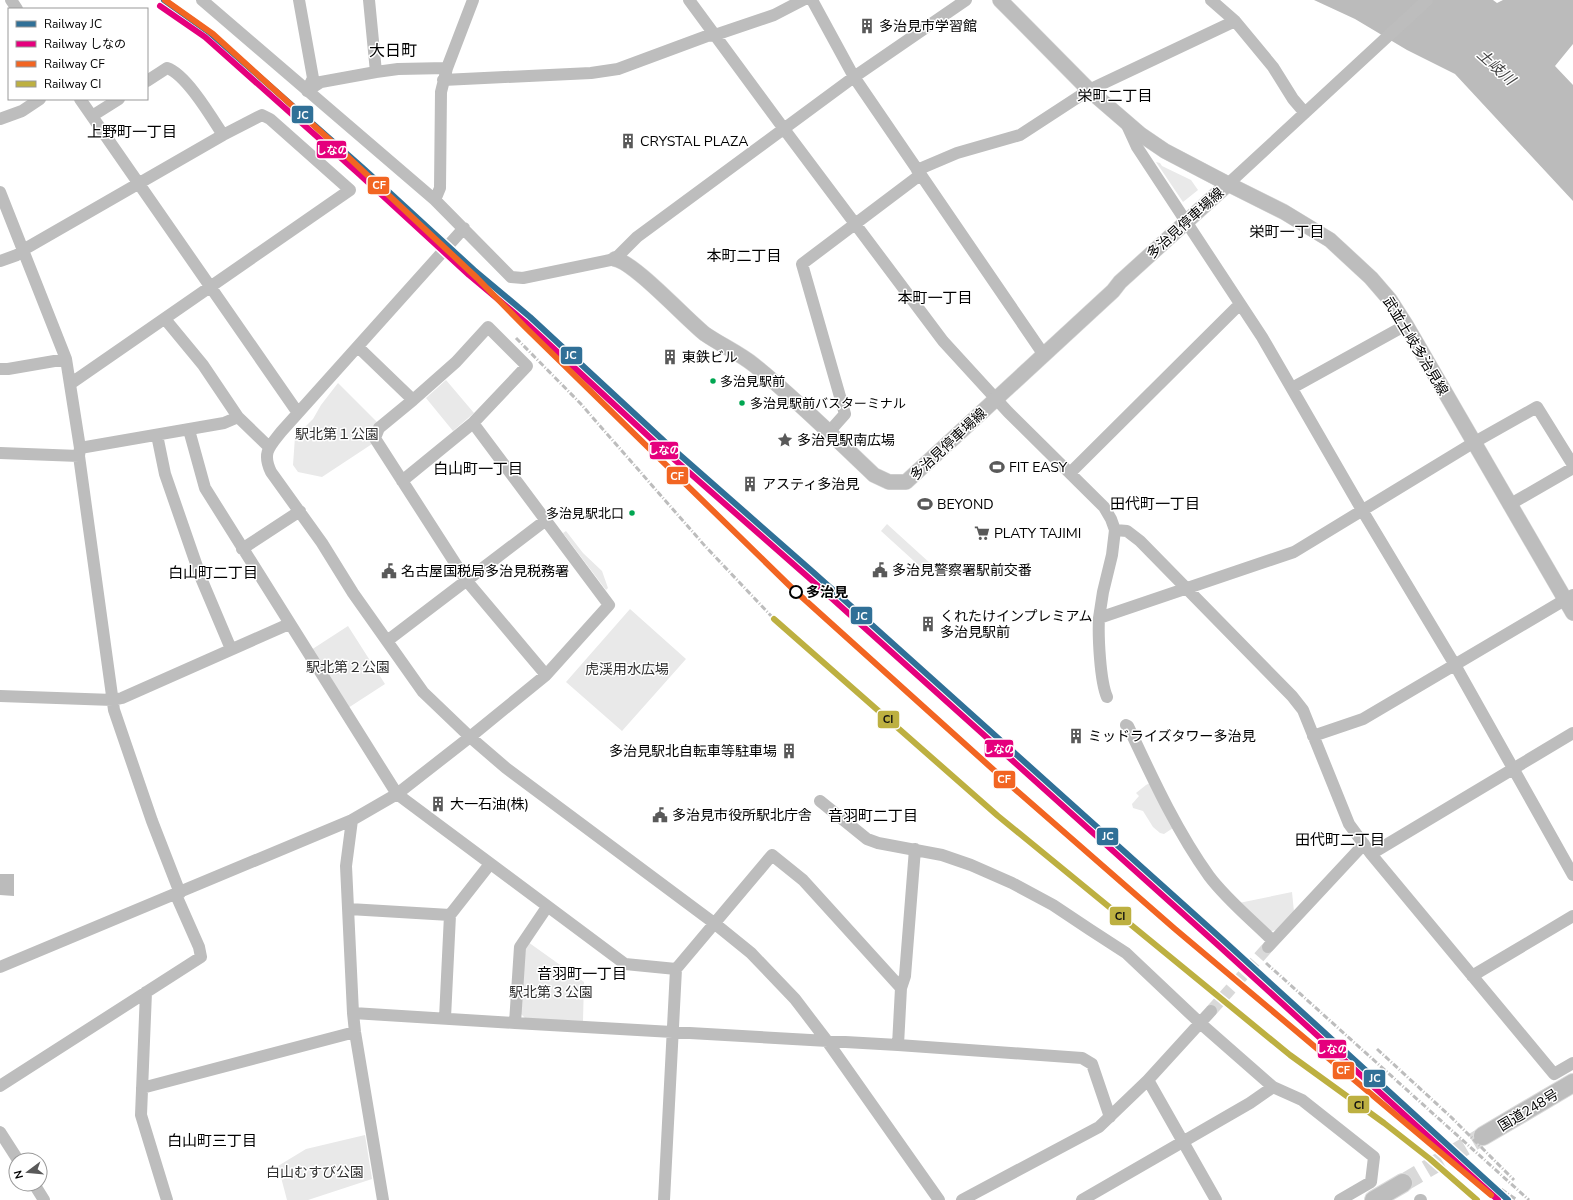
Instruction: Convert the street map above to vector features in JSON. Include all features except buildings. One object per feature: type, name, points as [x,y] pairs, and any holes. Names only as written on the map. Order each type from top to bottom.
[{"type":"highway","name":"国道248号","points":[[1483,1136],[1573,1083]]},
{"type":"highway","points":[[1374,1200],[1403,1183]]},
{"type":"main road","name":"武並土岐多治見線","points":[[1000,0],[1089,90],[1140,134],[1165,150],[1284,212],[1330,240],[1380,289],[1390,300],[1406,325],[1509,505],[1569,597],[1573,613]]},
{"type":"main road","name":"多治見停車場線","points":[[615,259],[634,270],[705,334],[753,364],[829,432],[874,476],[888,482],[906,482],[1228,184]]},
{"type":"street","points":[[202,0],[435,200],[511,277],[523,278],[615,259],[637,237],[854,77],[966,0]]},
{"type":"street","points":[[299,0],[313,78],[307,91]]},
{"type":"street","points":[[369,0],[376,72]]},
{"type":"street","points":[[435,200],[440,188],[441,92],[443,80],[473,0]]},
{"type":"street","points":[[689,0],[943,341],[997,399],[1104,507],[1115,530],[1112,555],[1103,592],[1099,618],[1102,672],[1107,697]]},
{"type":"street","points":[[443,80],[591,73],[618,69],[708,36],[774,15],[803,0]]},
{"type":"street","points":[[812,0],[854,77],[1044,355]]},
{"type":"street","points":[[1211,0],[1235,21],[1273,67],[1293,99],[1305,113]]},
{"type":"street","points":[[1228,184],[1428,0]]},
{"type":"street","points":[[829,432],[845,414],[802,264],[856,224],[918,172],[957,152],[1020,135],[1089,90],[1235,21]]},
{"type":"street","points":[[148,80],[167,68],[175,71],[204,105],[223,135]]},
{"type":"street","points":[[307,91],[321,82],[376,72],[398,69],[447,68]]},
{"type":"street","points":[[0,119],[22,111],[38,100]]},
{"type":"street","points":[[81,100],[140,183],[298,413]]},
{"type":"street","points":[[92,116],[117,100]]},
{"type":"street","points":[[0,261],[17,254],[223,135],[262,115],[270,119],[350,190],[70,384]]},
{"type":"street","points":[[1126,123],[1137,147],[1262,337],[1362,510],[1455,665],[1573,875]]},
{"type":"street","points":[[0,192],[66,359],[80,452],[114,710],[178,894],[199,947],[201,957],[0,1086]]},
{"type":"street","points":[[464,228],[269,447],[266,462],[271,472],[300,511],[387,642],[423,692],[470,737],[506,768],[714,923],[756,958],[795,999],[827,1041],[939,1200]]},
{"type":"street","points":[[1070,473],[1240,304]]},
{"type":"street","points":[[165,319],[203,365],[238,417],[269,447]]},
{"type":"street","points":[[1292,388],[1406,325]]},
{"type":"street","points":[[402,480],[473,423],[527,366],[488,326],[456,362],[379,428],[375,438],[466,580],[546,675]]},
{"type":"street","points":[[358,347],[413,400]]},
{"type":"street","points":[[0,369],[66,359]]},
{"type":"street","points":[[1099,618],[1294,552],[1474,443],[1537,407],[1573,464]]},
{"type":"street","points":[[0,453],[80,452],[157,435],[224,424],[238,417]]},
{"type":"street","points":[[0,967],[65,939],[178,894],[228,871],[352,820],[397,794],[546,675],[609,604],[473,423]]},
{"type":"street","points":[[189,430],[205,488],[397,794],[625,964],[676,968]]},
{"type":"street","points":[[157,435],[165,474],[201,578],[232,649]]},
{"type":"street","points":[[1509,505],[1573,468]]},
{"type":"street","points":[[242,548],[300,511]]},
{"type":"street","points":[[387,642],[546,520]]},
{"type":"street","points":[[1115,530],[1127,531],[1140,541],[1292,696],[1303,710],[1349,824],[1367,849],[1554,1074],[1573,1063]]},
{"type":"street","points":[[1313,736],[1363,719],[1569,597]]},
{"type":"street","points":[[0,696],[113,700],[122,698],[289,624]]},
{"type":"street","points":[[1126,725],[1128,726],[1149,770],[1179,826],[1210,876],[1271,944],[1367,849],[1513,769],[1573,733]]},
{"type":"street","points":[[820,801],[867,839],[878,843],[942,855],[972,865],[1012,883],[1052,905],[1126,953],[1200,1023],[1273,1086],[1302,1100],[1374,1157],[1371,1182],[1340,1200]]},
{"type":"street","points":[[352,820],[346,866],[353,1013],[383,1200]]},
{"type":"street","points":[[898,1045],[901,988],[905,976],[915,849]]},
{"type":"street","points":[[664,1200],[676,968],[772,855],[803,880],[901,988]]},
{"type":"street","points":[[444,1018],[450,915],[490,864]]},
{"type":"street","points":[[515,1023],[520,946],[547,907]]},
{"type":"street","points":[[349,909],[450,915]]},
{"type":"street","points":[[1472,976],[1573,916]]},
{"type":"street","points":[[146,992],[141,1115],[167,1200]]},
{"type":"street","points":[[962,1200],[1099,1127],[1148,1080],[1211,1011]]},
{"type":"street","points":[[353,1013],[673,1033],[898,1045],[1082,1058],[1092,1064],[1110,1117]]},
{"type":"street","points":[[142,1088],[355,1032]]},
{"type":"street","points":[[1148,1080],[1216,1200]]},
{"type":"street","points":[[1082,1200],[1250,1102],[1273,1086]]},
{"type":"street","points":[[0,1132],[13,1152]]},
{"type":"green space","points":[[1156,162],[1191,180],[1198,190],[1183,202]]},
{"type":"green space","points":[[446,380],[474,413],[453,431],[426,398]]},
{"type":"green space","name":"駅北第１公園","points":[[338,383],[378,423],[365,433],[372,444],[322,477],[298,472],[293,465],[295,437],[313,419],[321,405]]},
{"type":"green space","points":[[887,524],[931,564],[931,570],[925,571],[881,531]]},
{"type":"green space","points":[[566,531],[583,553],[602,571],[608,588],[606,590],[563,533]]},
{"type":"green space","name":"虎渓用水広場","points":[[630,609],[686,659],[622,731],[566,682]]},
{"type":"green space","name":"駅北第２公園","points":[[348,626],[385,684],[348,708],[311,650]]},
{"type":"green space","points":[[1150,783],[1173,828],[1164,834],[1160,833],[1153,827],[1143,811],[1133,808],[1132,804],[1139,796],[1136,793]]},
{"type":"green space","points":[[1292,892],[1294,912],[1276,930],[1268,932],[1239,903]]},
{"type":"green space","name":"駅北第３公園","points":[[528,942],[584,982],[583,1021],[526,1019],[521,1014],[524,948]]},
{"type":"green space","name":"白山むすび公園","points":[[365,1135],[372,1179],[308,1200],[287,1200],[278,1166],[306,1149]]},
{"type":"water","name":"土岐川","points":[[1314,0],[1493,0],[1497,3],[1503,0],[1573,0],[1573,44],[1555,66],[1573,85],[1573,201],[1455,74],[1407,50],[1355,19]]},
{"type":"water","points":[[0,874],[14,874],[14,896],[0,895]]},
{"type":"tunnel","points":[[1211,1011],[1268,947]]},
{"type":"tunnel","points":[[1403,1183],[1483,1136]]},
{"type":"railway","points":[[516,338],[580,403],[705,546],[774,619]]},
{"type":"railway","points":[[1266,963],[1529,1200]]},
{"type":"railway","points":[[1377,1049],[1451,1117],[1514,1180]]},
{"type":"railway","points":[[1483,1177],[1517,1200]]},
{"type":"rail line","name":"JC","points":[[164,0],[209,32],[364,169],[474,270],[530,317],[664,441],[813,572],[1224,941],[1508,1200]]},
{"type":"rail line","name":"CF","points":[[165,0],[213,34],[331,141],[477,278],[525,327],[794,590],[1017,791],[1175,929],[1491,1195]]},
{"type":"rail line","name":"しなの","points":[[160,6],[205,37],[359,174],[469,275],[525,322],[659,446],[808,577],[1219,946],[1498,1200]]},
{"type":"rail line","name":"CI","points":[[774,619],[998,816],[1290,1055],[1384,1123],[1430,1159],[1477,1200]]},
{"type":"place","name":"多治見市学習館","points":[[867,26]]},
{"type":"place","name":"CRYSTAL PLAZA","points":[[628,141]]},
{"type":"place","name":"東鉄ビル","points":[[670,357]]},
{"type":"place","name":"多治見駅前","points":[[713,381]]},
{"type":"place","name":"多治見駅前バスターミナル","points":[[742,403]]},
{"type":"place","name":"多治見駅南広場","points":[[785,440]]},
{"type":"place","name":"FIT EASY","points":[[997,467]]},
{"type":"place","name":"アスティ多治見","points":[[750,484]]},
{"type":"place","name":"BEYOND","points":[[925,504]]},
{"type":"place","name":"多治見駅北口","points":[[632,513]]},
{"type":"place","name":"PLATY TAJIMI","points":[[982,533]]},
{"type":"place","name":"多治見警察署駅前交番","points":[[880,570]]},
{"type":"place","name":"名古屋国税局多治見税務署","points":[[389,571]]},
{"type":"place","name":"多治見","points":[[796,592]]},
{"type":"place","name":"くれたけインプレミアム 多治見駅前","points":[[928,624]]},
{"type":"place","name":"ミッドライズタワー多治見","points":[[1076,736]]},
{"type":"place","name":"多治見駅北自転車等駐車場","points":[[789,751]]},
{"type":"place","name":"大一石油(株)","points":[[438,804]]},
{"type":"place","name":"多治見市役所駅北庁舎","points":[[660,815]]},
{"type":"district","name":"大日町","points":[[393,50]]},
{"type":"district","name":"栄町二丁目","points":[[1115,96]]},
{"type":"district","name":"上野町一丁目","points":[[132,132]]},
{"type":"district","name":"栄町一丁目","points":[[1287,232]]},
{"type":"district","name":"本町二丁目","points":[[744,256]]},
{"type":"district","name":"本町一丁目","points":[[935,298]]},
{"type":"district","name":"白山町一丁目","points":[[478,469]]},
{"type":"district","name":"田代町一丁目","points":[[1155,504]]},
{"type":"district","name":"白山町二丁目","points":[[213,573]]},
{"type":"district","name":"音羽町二丁目","points":[[873,816]]},
{"type":"district","name":"田代町二丁目","points":[[1340,840]]},
{"type":"district","name":"音羽町一丁目","points":[[582,974]]},
{"type":"district","name":"白山町三丁目","points":[[212,1141]]}]
